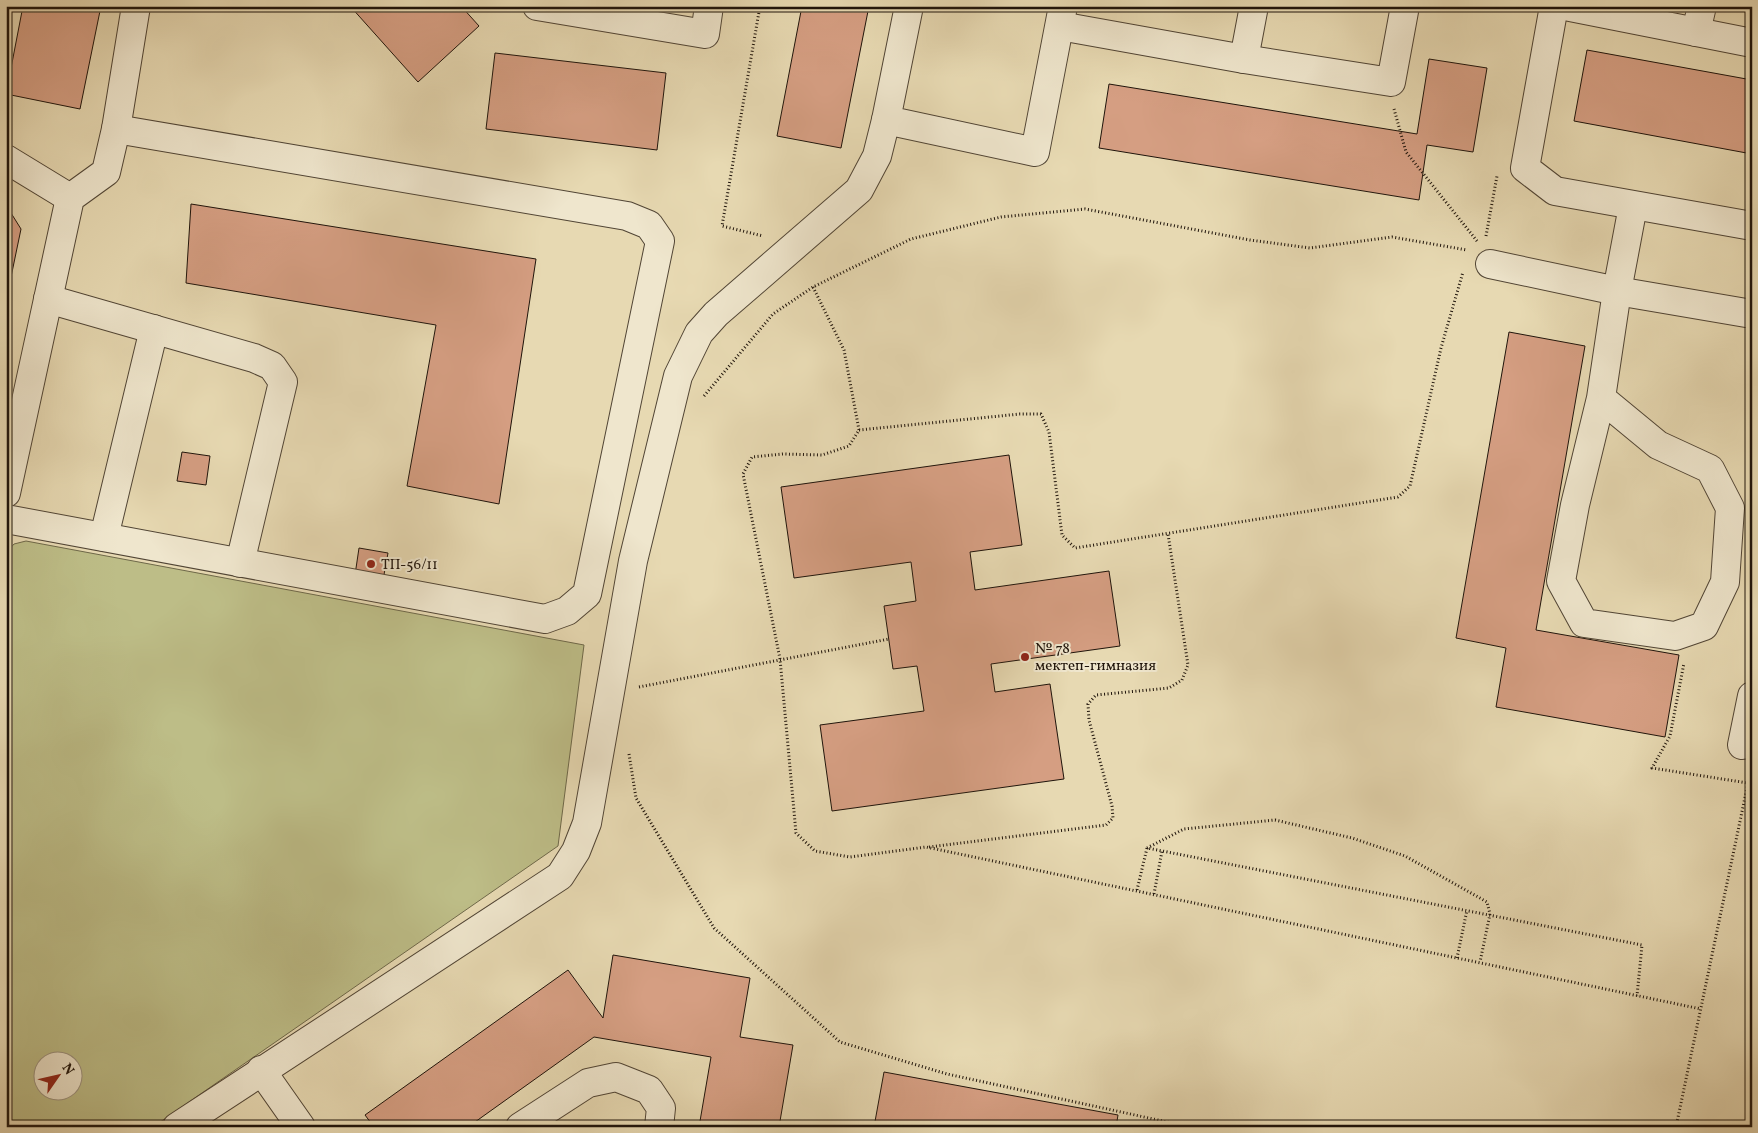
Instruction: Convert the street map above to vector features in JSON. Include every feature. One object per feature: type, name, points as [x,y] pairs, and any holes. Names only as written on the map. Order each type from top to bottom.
[{"type":"lane","points":[[6,493],[70,198],[106,172],[116,129],[136,6]]},
{"type":"lane","points":[[544,7],[706,34],[709,6]]},
{"type":"lane","points":[[177,1127],[261,1070],[560,876],[576,851],[587,823],[633,560],[678,376],[699,333],[716,314],[859,190],[877,156],[909,6]]},
{"type":"lane","points":[[1244,59],[1254,6]]},
{"type":"lane","points":[[886,120],[1035,152],[1061,16],[1244,59],[1391,82],[1405,6]]},
{"type":"lane","points":[[1554,6],[1525,168],[1555,191],[1752,226]]},
{"type":"lane","points":[[1565,6],[1752,43]]},
{"type":"lane","points":[[1696,32],[1702,6]]},
{"type":"lane","points":[[6,519],[545,619],[567,611],[587,594],[660,241],[649,226],[627,216],[116,129]]},
{"type":"lane","points":[[6,159],[70,198]]},
{"type":"lane","points":[[1601,398],[1658,445],[1710,469],[1730,508],[1725,582],[1704,626],[1675,636],[1584,623],[1561,581],[1575,505],[1601,398],[1617,291],[1633,206]]},
{"type":"lane","points":[[1475,263],[1617,291],[1752,314]]},
{"type":"lane","points":[[48,300],[254,358],[272,366],[283,382],[240,562]]},
{"type":"lane","points":[[104,537],[154,329]]},
{"type":"lane","points":[[1742,745],[1752,696]]},
{"type":"lane","points":[[261,1070],[301,1127]]},
{"type":"lane","points":[[520,1127],[588,1083],[616,1077],[649,1090],[661,1108],[659,1127]]},
{"type":"path","points":[[760,6],[722,226],[774,239],[794,247]]},
{"type":"path","points":[[859,430],[1020,414],[1041,414],[1049,432],[1062,535],[1075,548],[1398,497],[1410,486],[1441,348],[1475,263],[1484,249],[1406,152],[1394,108],[1395,99]]},
{"type":"path","points":[[703,400],[707,391],[772,314],[814,287],[911,239],[1001,217],[1085,209],[1250,240],[1310,248],[1392,237],[1471,250],[1475,263]]},
{"type":"path","points":[[814,287],[844,350],[859,430],[850,446],[822,455],[783,454],[752,457],[743,474],[780,660],[796,833],[815,852],[850,857],[1106,825],[1112,818],[1112,806],[1089,720],[1088,704],[1096,696],[1169,688],[1182,680],[1188,665],[1168,534]]},
{"type":"path","points":[[633,688],[888,639]]},
{"type":"path","points":[[1676,1127],[1748,783],[1652,768],[1670,736],[1686,654]]},
{"type":"path","points":[[628,749],[636,798],[714,928],[840,1042],[947,1074],[1190,1127]]},
{"type":"path","points":[[1137,890],[1147,848],[1184,829],[1275,820],[1352,838],[1405,856],[1487,902],[1490,914],[1480,963]]},
{"type":"path","points":[[926,847],[1701,1009]]},
{"type":"path","points":[[1147,848],[1642,945],[1637,996]]},
{"type":"path","points":[[1154,894],[1162,851]]},
{"type":"path","points":[[1457,958],[1467,910]]},
{"type":"green space","points":[[26,541],[584,645],[558,846],[153,1127],[6,1127],[6,553],[14,544]]},
{"type":"building","points":[[23,6],[101,6],[80,109],[6,94]]},
{"type":"building","points":[[350,6],[461,6],[479,26],[418,82]]},
{"type":"building","points":[[802,6],[869,6],[841,148],[777,136]]},
{"type":"building","points":[[1479,6],[1502,6],[1501,11]]},
{"type":"building","points":[[1587,50],[1752,80],[1752,154],[1574,121]]},
{"type":"building","points":[[495,53],[666,73],[657,150],[486,129]]},
{"type":"building","points":[[1429,59],[1487,68],[1473,152],[1427,145],[1419,200],[1099,148],[1109,84],[1417,134]]},
{"type":"building","points":[[191,204],[536,259],[499,504],[407,486],[436,325],[186,283]]},
{"type":"building","points":[[6,205],[21,229],[6,301]]},
{"type":"building","points":[[1509,332],[1585,346],[1536,630],[1679,655],[1665,737],[1496,707],[1506,648],[1456,638]]},
{"type":"building","points":[[182,452],[210,456],[206,485],[177,481]]},
{"type":"building","points":[[1009,455],[1022,545],[970,552],[975,590],[1109,571],[1120,646],[991,664],[995,692],[1050,684],[1064,779],[832,811],[820,725],[924,711],[917,666],[893,669],[884,606],[916,601],[911,562],[794,578],[781,487]]},
{"type":"building","name":"ТП-56/11","points":[[359,548],[388,553],[383,580],[355,575]]},
{"type":"building","points":[[613,955],[750,978],[740,1037],[793,1045],[779,1127],[699,1127],[711,1057],[594,1037],[468,1127],[374,1127],[365,1115],[568,970],[603,1018]]},
{"type":"building","points":[[884,1072],[1118,1115],[1116,1127],[874,1127]]},
{"type":"place","name":"ТП-56/11","points":[[371,564]]},
{"type":"place","name":"№ 78 мектеп-гимназия","points":[[1025,657]]}]
